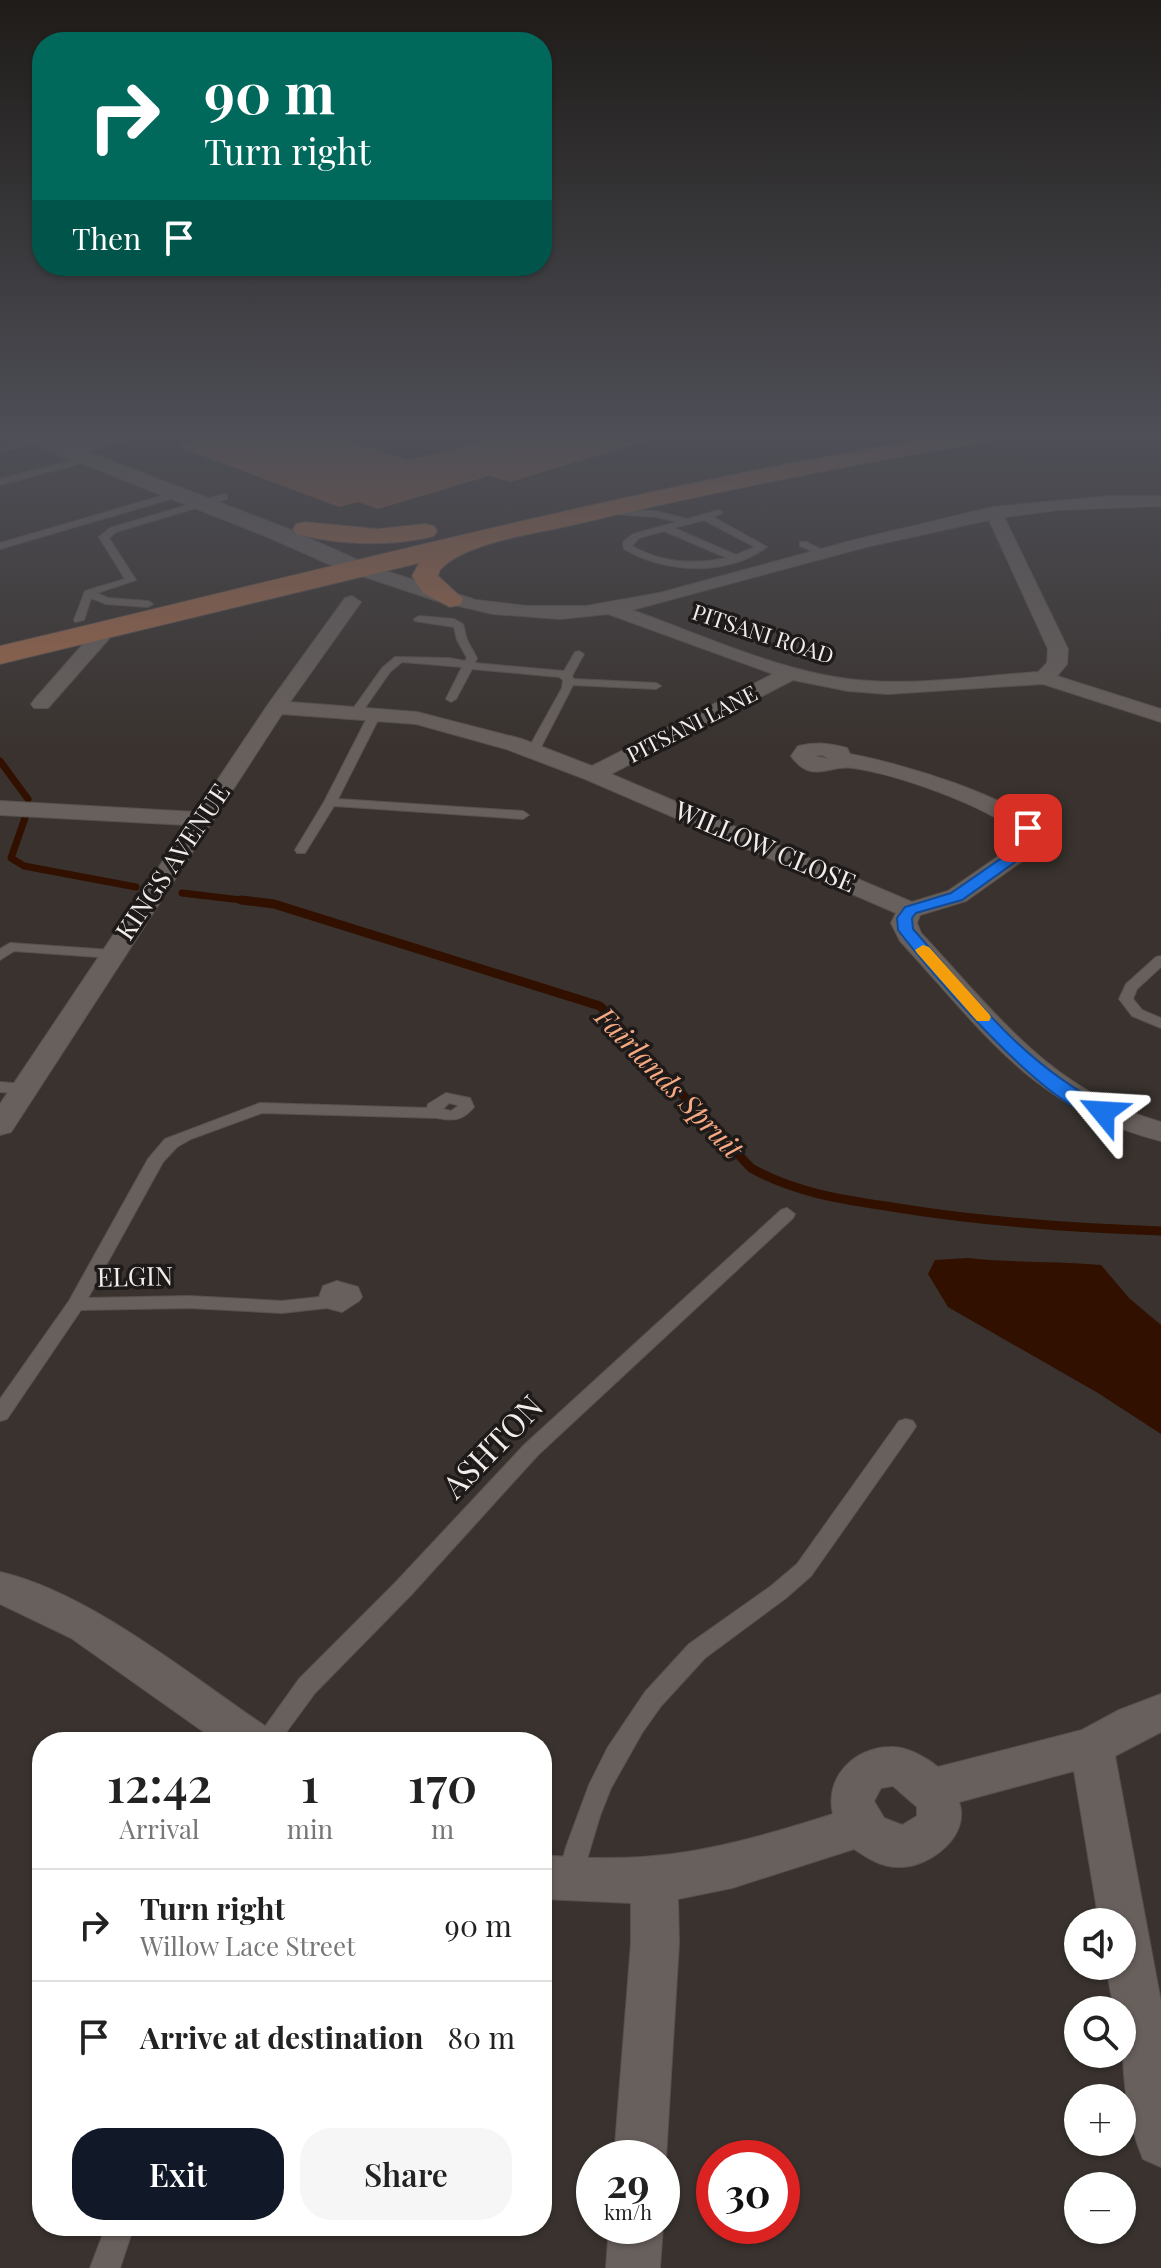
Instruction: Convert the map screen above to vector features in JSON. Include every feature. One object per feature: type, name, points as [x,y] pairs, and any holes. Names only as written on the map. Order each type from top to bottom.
[{"type":"main road","points":[[0,639],[331,557],[374,565],[446,539]]},
{"type":"main road","points":[[0,655],[484,539]]},
{"type":"main road","points":[[450,599],[432,587],[425,576],[426,570],[443,555],[475,541]]},
{"type":"street","points":[[288,539],[331,557]]},
{"type":"street","points":[[324,539],[450,599],[518,611],[614,610],[876,539]]},
{"type":"street","points":[[1006,539],[1058,649],[1057,664],[1044,678],[1161,716]]},
{"type":"street","name":"KINGS AVENUE","points":[[0,1126],[12,1088],[112,954],[276,707],[352,602]]},
{"type":"street","name":"PITSANI ROAD","points":[[614,610],[790,673],[848,685],[888,688],[1044,678]]},
{"type":"street","points":[[41,704],[106,630]]},
{"type":"street","name":"PITSANI LANE","points":[[593,774],[790,673]]},
{"type":"street","name":"WILLOW CLOSE","points":[[276,707],[366,713],[436,722],[533,751],[910,910]]},
{"type":"street","points":[[842,759],[886,767],[998,811],[1019,821],[1032,833],[1032,841],[1027,847],[957,896],[910,910],[904,923],[909,936],[1013,1051],[1047,1080],[1083,1103],[1123,1121],[1161,1132]]},
{"type":"street","points":[[0,808],[202,819]]},
{"type":"street","points":[[0,1588],[17,1592],[85,1626],[239,1732]]},
{"type":"street","points":[[556,1879],[654,1880],[747,1861],[861,1826],[855,1816],[852,1795],[861,1776],[870,1771],[892,1766],[904,1768],[925,1780],[932,1789],[1092,1747],[1134,1723],[1161,1713]]},
{"type":"street","points":[[1092,1747],[1161,2141]]},
{"type":"street","points":[[641,2140],[655,1943],[654,1880]]},
{"type":"street","points":[[633,2268],[635,2244]]},
{"type":"lane","points":[[0,546],[25,539]]},
{"type":"lane","points":[[88,593],[131,580],[105,539]]},
{"type":"lane","points":[[632,539],[627,547],[662,564],[681,566],[757,550],[761,545],[749,539]]},
{"type":"lane","points":[[690,539],[733,557]]},
{"type":"lane","points":[[803,544],[824,553]]},
{"type":"lane","points":[[88,593],[106,601],[148,604]]},
{"type":"lane","points":[[79,620],[88,593]]},
{"type":"lane","points":[[419,619],[457,623],[471,655],[470,666],[451,699]]},
{"type":"lane","points":[[533,751],[579,654]]},
{"type":"lane","points":[[301,850],[330,802],[386,670],[399,659],[449,661],[568,679],[656,686]]},
{"type":"lane","points":[[330,802],[523,815]]},
{"type":"lane","points":[[0,956],[10,947],[112,954]]},
{"type":"lane","points":[[1161,960],[1126,992],[1131,1008],[1161,1024]]},
{"type":"lane","points":[[76,1304],[151,1168],[171,1143],[243,1113],[274,1106],[437,1113]]},
{"type":"lane","name":"ASHTON","points":[[273,1732],[307,1686],[433,1557],[531,1450],[787,1214]]},
{"type":"lane","name":"ELGIN","points":[[0,1414],[76,1304],[162,1302],[282,1307],[327,1302]]},
{"type":"lane","points":[[556,1879],[577,1846],[594,1800],[625,1741],[660,1692],[697,1651],[785,1590],[804,1570],[906,1426]]},
{"type":"lane","points":[[105,2268],[116,2236]]},
{"type":"shaded area","points":[[968,1258],[1101,1265],[1129,1298],[1161,1325],[1161,1434],[1098,1393],[948,1307],[928,1274],[935,1260]]},
{"type":"waterway","name":"Fairlands Spruit","points":[[0,761],[28,799]]},
{"type":"waterway","name":"Fairlands Spruit","points":[[25,818],[11,858],[24,866],[136,887]]},
{"type":"waterway","name":"Fairlands Spruit","points":[[182,893],[258,902]]},
{"type":"waterway","name":"Fairlands Spruit","points":[[241,900],[274,904],[600,1006],[751,1168],[786,1184],[841,1199],[963,1217],[1161,1231]]},
{"type":"slow traffic","points":[[923,950],[983,1017]]},
{"type":"route","points":[[1028,828],[1032,841],[1027,847],[957,896],[910,910],[904,923],[909,936],[1013,1051],[1047,1080],[1103,1112]]}]
